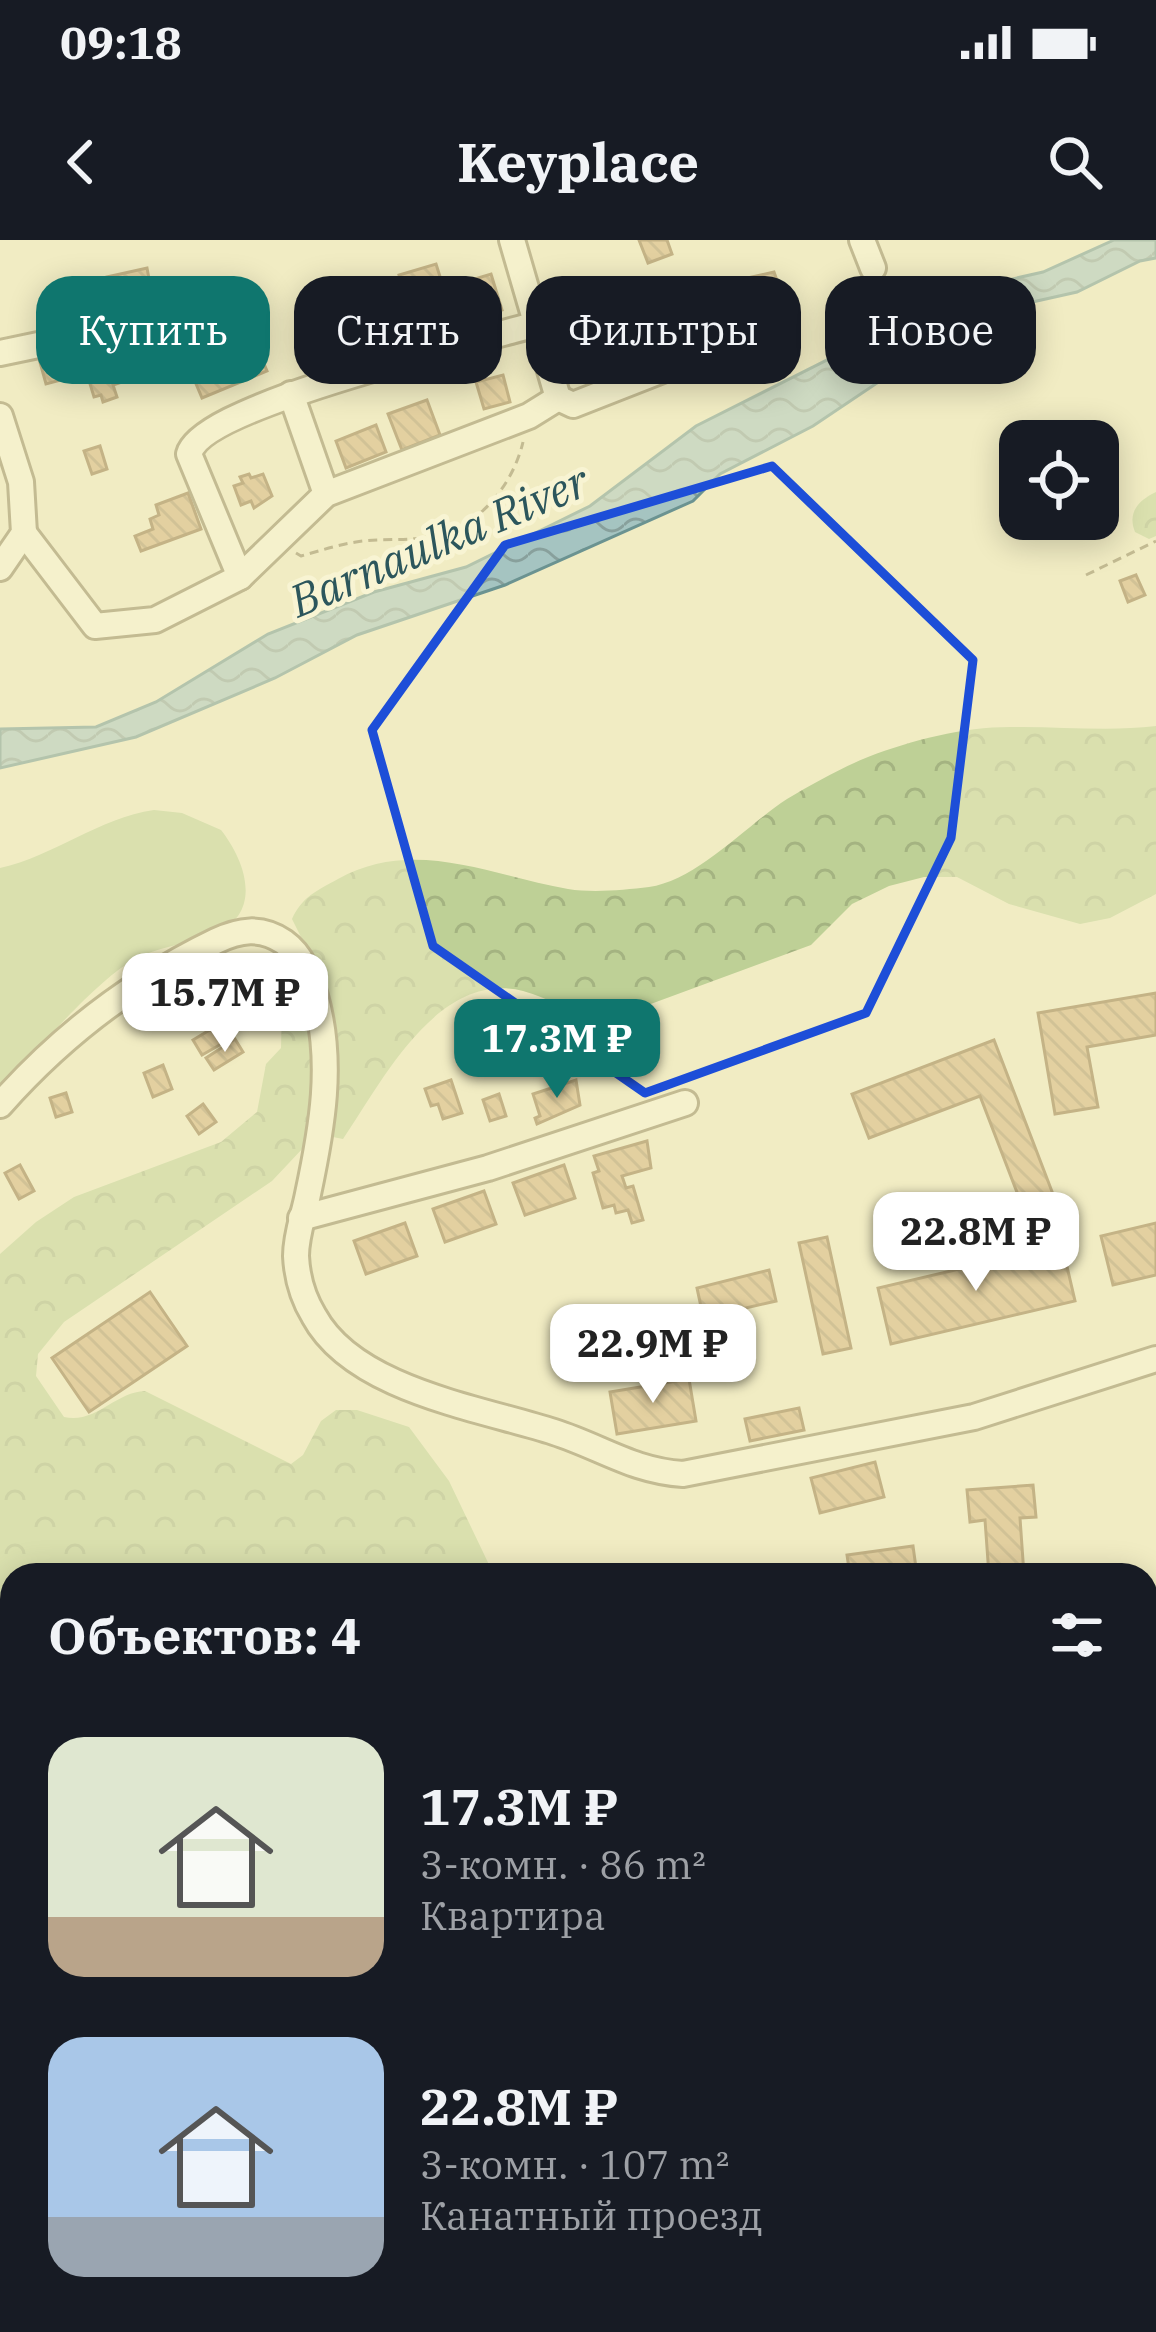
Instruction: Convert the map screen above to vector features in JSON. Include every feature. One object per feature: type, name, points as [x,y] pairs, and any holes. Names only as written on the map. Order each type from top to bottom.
[{"type":"street","points":[[512,240],[526,287]]},
{"type":"street","points":[[862,240],[873,268]]},
{"type":"street","points":[[240,577],[190,448],[208,432],[291,394],[526,327]]},
{"type":"street","points":[[0,353],[36,345]]},
{"type":"street","points":[[554,384],[558,398],[573,405],[627,384]]},
{"type":"street","points":[[291,394],[326,494]]},
{"type":"street","points":[[0,416],[21,482],[24,533],[95,626],[155,620],[240,577],[326,494],[529,416],[558,398]]},
{"type":"street","points":[[0,568],[24,533]]},
{"type":"street","points":[[0,1106],[85,1023],[136,983],[230,934],[249,930],[273,934],[294,950],[308,972],[326,1072],[323,1124],[296,1256],[301,1290],[333,1344],[358,1364],[439,1397],[594,1446],[652,1472],[682,1474],[974,1417],[1156,1359]]},
{"type":"street","points":[[304,1210],[488,1168],[685,1103]]},
{"type":"path","points":[[278,544],[301,556],[358,542],[434,537],[467,524],[491,503],[518,463],[529,416]]},
{"type":"path","points":[[1087,575],[1156,541]]},
{"type":"highlighted area","points":[[772,466],[973,660],[951,838],[866,1013],[645,1093],[433,946],[372,730],[505,545]]},
{"type":"green space","points":[[1156,492],[1156,536],[1149,539],[1135,532],[1133,518],[1140,503]]},
{"type":"green space","points":[[1156,726],[1156,894],[1110,918],[1080,924],[1009,904],[957,877],[924,877],[889,886],[852,904],[811,945],[610,1019],[588,1016],[523,991],[493,989],[465,997],[439,1013],[395,1061],[343,1139],[333,1137],[331,1021],[325,985],[292,919],[305,900],[338,879],[366,867],[423,860],[578,890],[649,887],[667,883],[703,863],[806,788],[902,745],[992,728]]},
{"type":"green space","points":[[154,810],[182,813],[221,830],[243,872],[245,895],[238,916],[219,931],[146,954],[119,969],[0,1089],[0,868],[114,821]]},
{"type":"green space","points":[[293,963],[317,1043],[312,1134],[272,1181],[64,1322],[38,1354],[36,1376],[64,1417],[86,1416],[145,1391],[291,1464],[303,1455],[321,1421],[336,1410],[357,1410],[409,1427],[449,1481],[488,1563],[0,1563],[0,1254],[74,1197],[221,1142],[257,1112],[266,1064],[281,1048],[283,966]]},
{"type":"water","points":[[1114,240],[1156,240],[1156,258],[1077,292],[1036,301],[1036,276],[1025,276]]},
{"type":"water","points":[[825,361],[825,384],[876,384],[813,426],[720,474],[693,501],[505,585],[357,635],[275,678],[136,737],[0,768],[0,729],[96,727],[156,702],[268,634],[374,592],[466,567],[590,506],[696,426],[779,384],[801,384],[801,373]]},
{"type":"building","points":[[639,240],[667,240],[672,254],[648,263]]},
{"type":"building","points":[[436,264],[440,276],[399,276]]},
{"type":"building","points":[[147,268],[148,276],[111,276]]},
{"type":"building","points":[[502,375],[510,402],[484,409],[477,384],[502,384]]},
{"type":"building","points":[[90,384],[116,384],[117,397],[103,402],[101,395],[94,397]]},
{"type":"building","points":[[196,384],[236,384],[202,398]]},
{"type":"building","points":[[427,400],[440,435],[402,450],[388,414]]},
{"type":"building","points":[[376,425],[386,452],[346,468],[336,441]]},
{"type":"building","points":[[100,446],[107,469],[92,474],[84,451]]},
{"type":"building","points":[[249,474],[251,478],[263,474],[272,496],[254,508],[251,501],[241,505],[234,486]]},
{"type":"building","points":[[188,493],[201,529],[141,551],[135,536],[153,529],[150,519],[159,515],[156,505]]},
{"type":"building","points":[[1136,575],[1145,595],[1128,602],[1120,581]]},
{"type":"building","points":[[1156,993],[1156,1035],[1087,1047],[1098,1107],[1055,1114],[1038,1013]]},
{"type":"building","points":[[213,1028],[223,1043],[202,1055],[193,1040]]},
{"type":"building","points":[[235,1039],[243,1052],[214,1070],[206,1058]]},
{"type":"building","points":[[994,1040],[1061,1215],[951,1256],[939,1225],[1018,1195],[980,1096],[869,1138],[852,1094]]},
{"type":"building","points":[[163,1065],[172,1089],[153,1097],[144,1073]]},
{"type":"building","points":[[451,1080],[462,1113],[443,1119],[438,1104],[431,1106],[425,1089]]},
{"type":"building","points":[[576,1080],[580,1105],[537,1124],[535,1118],[540,1116],[533,1094]]},
{"type":"building","points":[[66,1093],[72,1112],[56,1117],[50,1098]]},
{"type":"building","points":[[499,1094],[506,1116],[490,1121],[483,1100]]},
{"type":"building","points":[[203,1104],[216,1122],[199,1134],[187,1116]]},
{"type":"building","points":[[647,1141],[651,1168],[622,1176],[626,1188],[633,1186],[643,1220],[632,1223],[628,1210],[616,1213],[614,1205],[603,1208],[593,1173],[599,1171],[594,1156]]},
{"type":"building","points":[[20,1165],[34,1191],[19,1199],[5,1173]]},
{"type":"building","points":[[564,1165],[575,1198],[525,1215],[513,1183]]},
{"type":"building","points":[[484,1191],[496,1224],[445,1242],[433,1209]]},
{"type":"building","points":[[405,1223],[417,1256],[366,1274],[354,1241]]},
{"type":"building","points":[[1156,1223],[1156,1275],[1113,1285],[1101,1236]]},
{"type":"building","points":[[827,1237],[851,1348],[823,1354],[799,1243]]},
{"type":"building","points":[[1062,1245],[1075,1301],[891,1344],[878,1288]]},
{"type":"building","points":[[769,1270],[776,1301],[741,1309],[750,1346],[720,1354],[710,1314],[703,1316],[697,1288]]},
{"type":"building","points":[[150,1292],[187,1346],[89,1412],[52,1358]]},
{"type":"building","points":[[689,1379],[696,1421],[617,1434],[610,1392]]},
{"type":"building","points":[[799,1408],[804,1430],[750,1441],[745,1419]]},
{"type":"building","points":[[875,1462],[884,1497],[820,1513],[811,1478]]},
{"type":"building","points":[[1033,1485],[1036,1517],[1020,1518],[1023,1563],[988,1563],[985,1520],[970,1522],[967,1490]]},
{"type":"building","points":[[913,1546],[915,1563],[848,1563],[847,1555]]},
{"type":"water label","name":"Barnaulka River","points":[[439,541]]}]
